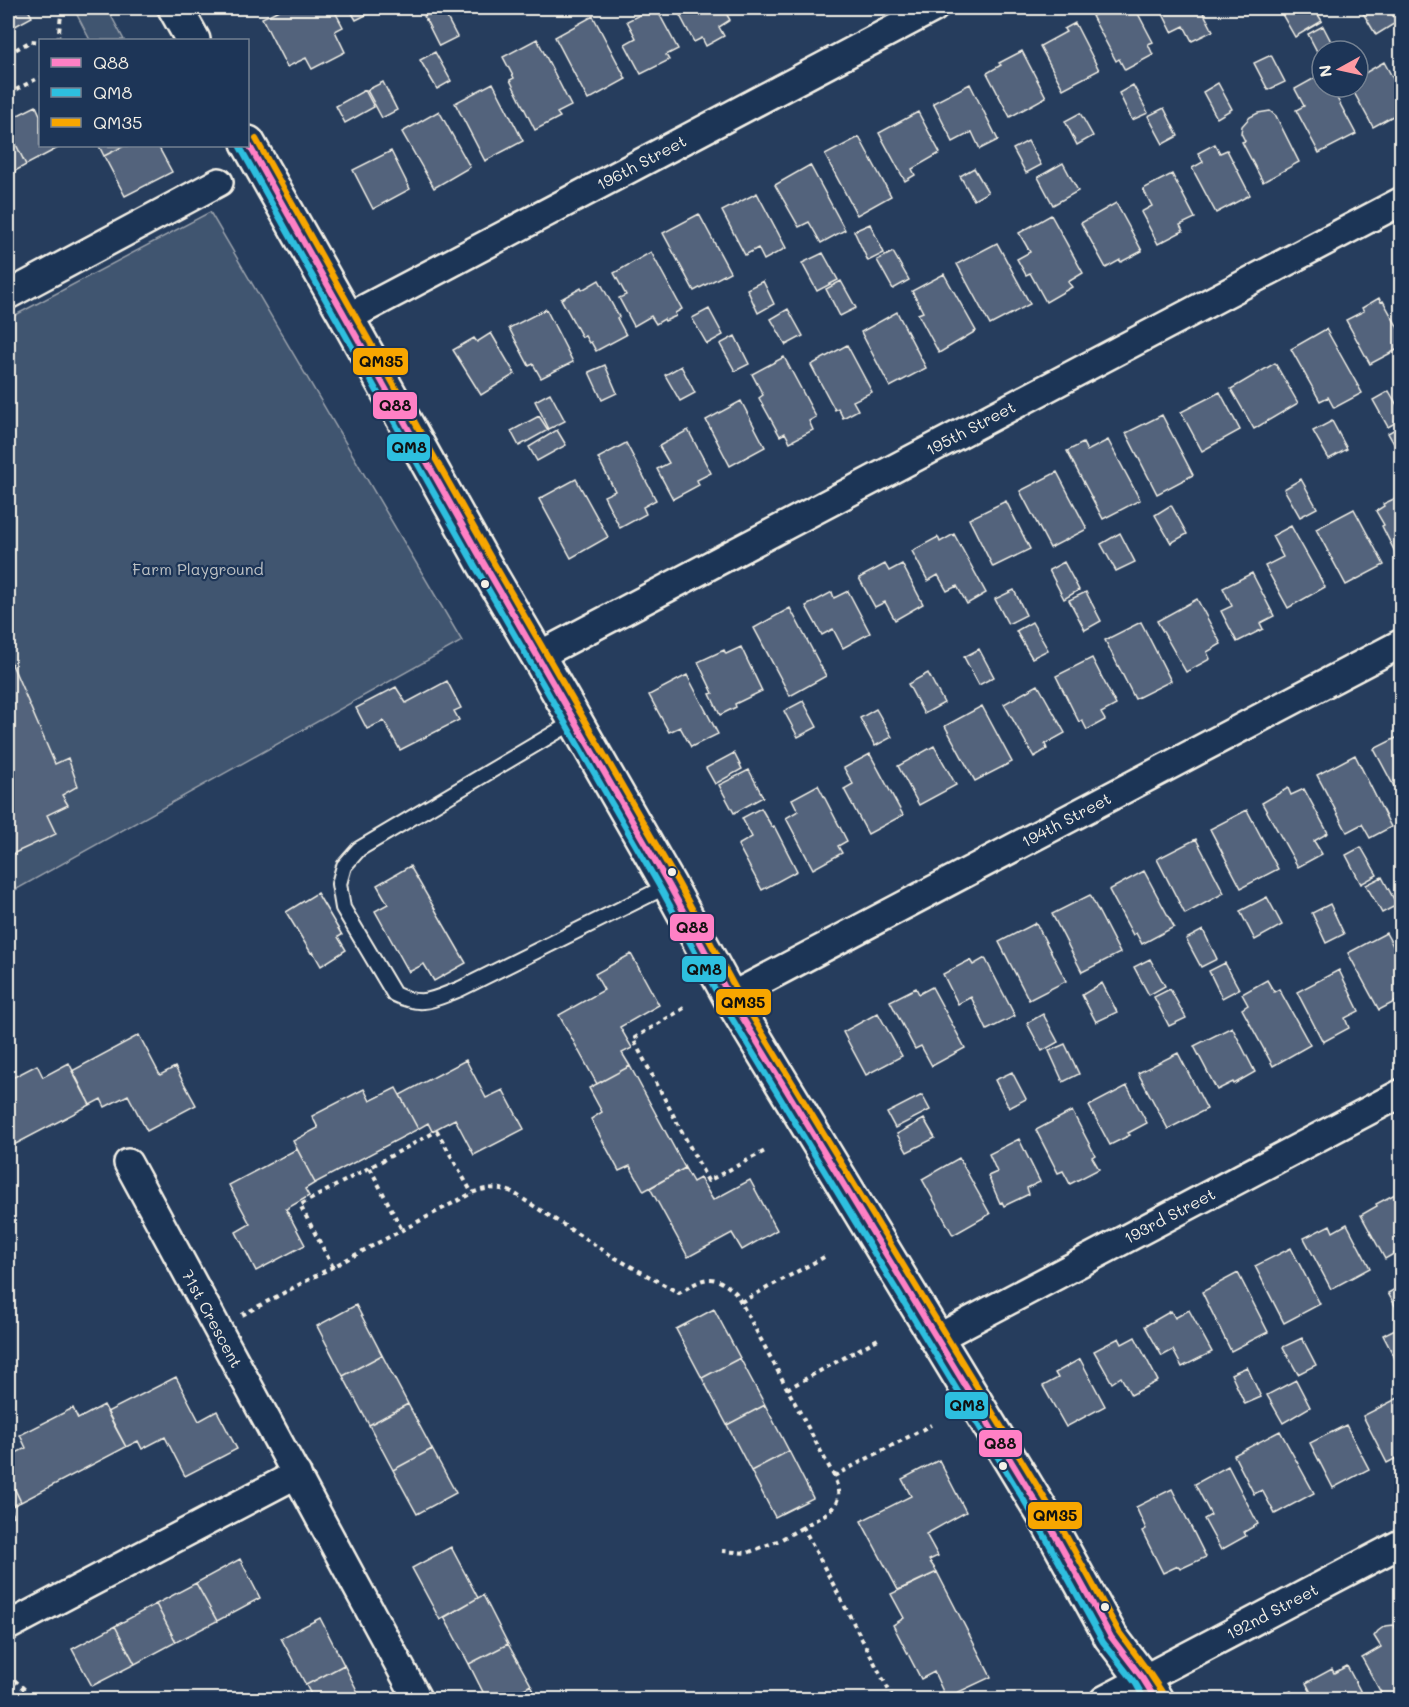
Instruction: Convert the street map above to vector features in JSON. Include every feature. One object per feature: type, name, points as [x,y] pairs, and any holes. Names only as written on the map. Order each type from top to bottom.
[{"type":"street","points":[[175,8],[192,39]]},
{"type":"street","name":"196th Street","points":[[347,318],[934,8]]},
{"type":"street","points":[[249,145],[483,562],[669,885],[730,998],[1045,1517],[1112,1637],[1150,1689],[1104,1700]]},
{"type":"street","points":[[8,295],[219,182]]},
{"type":"street","name":"195th Street","points":[[538,656],[1401,201]]},
{"type":"street","name":"194th Street","points":[[730,998],[1401,643]]},
{"type":"street","name":"193rd Street","points":[[936,1339],[1401,1093]]},
{"type":"street","name":"71st Crescent","points":[[128,1163],[418,1700]]},
{"type":"street","points":[[8,1626],[297,1474]]},
{"type":"street","name":"192nd Street","points":[[1150,1689],[1401,1543]]},
{"type":"lane","points":[[575,722],[359,849],[344,866],[339,884],[343,908],[394,994],[408,1001],[428,1001],[460,989],[669,885]]},
{"type":"path","points":[[58,39],[61,15],[65,8]]},
{"type":"path","points":[[8,54],[31,41],[39,42]]},
{"type":"path","points":[[8,94],[39,78]]},
{"type":"path","points":[[684,1008],[633,1039],[708,1181],[765,1151]]},
{"type":"path","points":[[333,1267],[300,1205],[437,1131],[472,1193]]},
{"type":"path","points":[[369,1168],[402,1230]]},
{"type":"path","points":[[242,1315],[472,1193],[494,1187],[512,1192],[612,1256],[679,1293],[704,1279],[715,1278],[727,1284],[736,1293],[834,1476],[839,1492],[836,1505],[828,1512],[780,1540],[747,1553],[722,1551]]},
{"type":"path","points":[[741,1302],[826,1256]]},
{"type":"path","points":[[787,1389],[878,1339]]},
{"type":"path","points":[[834,1476],[931,1425]]},
{"type":"path","points":[[803,1527],[894,1700]]},
{"type":"path","points":[[8,1674],[36,1700]]},
{"type":"green space","points":[[78,8],[107,8],[123,39],[89,39],[75,11]]},
{"type":"green space","name":"Farm Playground","points":[[210,212],[462,641],[8,894],[8,319]]},
{"type":"building","points":[[8,8],[27,8],[32,17],[8,30]]},
{"type":"building","points":[[283,8],[333,8],[343,27],[335,31],[345,52],[312,69],[306,58],[287,67],[262,18]]},
{"type":"building","points":[[349,8],[380,8],[356,20]]},
{"type":"building","points":[[442,8],[457,37],[439,46],[424,16]]},
{"type":"building","points":[[654,8],[678,49],[666,55],[669,60],[641,74],[625,44],[636,38],[627,21]]},
{"type":"building","points":[[676,8],[723,8],[730,20],[719,27],[724,36],[706,46],[702,38],[694,42]]},
{"type":"building","points":[[744,8],[757,8],[747,13]]},
{"type":"building","points":[[1107,8],[1135,8],[1153,42],[1148,44],[1153,55],[1125,70],[1119,59],[1116,61],[1092,16]]},
{"type":"building","points":[[1160,8],[1201,8],[1213,31],[1192,41],[1184,26],[1172,32]]},
{"type":"building","points":[[1240,8],[1254,8],[1243,13]]},
{"type":"building","points":[[1314,8],[1322,21],[1295,37],[1279,9]]},
{"type":"building","points":[[1360,8],[1388,8],[1397,22],[1376,35]]},
{"type":"building","points":[[593,16],[626,79],[588,100],[555,37]]},
{"type":"building","points":[[1075,23],[1099,70],[1063,89],[1040,46],[1066,32],[1064,29]]},
{"type":"building","points":[[1323,26],[1330,39],[1311,39],[1308,34]]},
{"type":"building","points":[[537,39],[571,106],[557,113],[560,117],[535,130],[510,80],[514,78],[503,57]]},
{"type":"building","points":[[1022,51],[1046,97],[1010,117],[987,73],[1001,65],[999,63]]},
{"type":"building","points":[[435,52],[451,81],[437,89],[420,60]]},
{"type":"building","points":[[1271,55],[1285,82],[1268,90],[1254,63]]},
{"type":"building","points":[[1384,62],[1402,95],[1402,111],[1373,127],[1358,99],[1370,99],[1370,70]]},
{"type":"building","points":[[1310,81],[1310,99],[1337,99],[1356,134],[1319,153],[1296,110],[1304,106],[1295,89]]},
{"type":"building","points":[[383,82],[397,110],[382,118],[367,90]]},
{"type":"building","points":[[493,83],[523,141],[485,161],[455,103]]},
{"type":"building","points":[[1218,83],[1232,109],[1217,118],[1203,92]]},
{"type":"building","points":[[970,84],[998,140],[980,149],[972,132],[953,142],[933,103]]},
{"type":"building","points":[[1133,85],[1148,113],[1132,120],[1119,93]]},
{"type":"building","points":[[365,90],[374,107],[345,123],[336,106]]},
{"type":"building","points":[[36,106],[39,113],[39,147],[58,148],[26,165],[8,128],[8,120]]},
{"type":"building","points":[[1164,108],[1178,136],[1163,144],[1148,116]]},
{"type":"building","points":[[439,111],[470,167],[434,188],[402,132]]},
{"type":"building","points":[[1270,111],[1276,116],[1299,162],[1263,182],[1242,142],[1245,141],[1241,133],[1242,126],[1250,117]]},
{"type":"building","points":[[918,112],[940,153],[912,169],[915,175],[905,181],[879,133]]},
{"type":"building","points":[[1080,113],[1093,136],[1077,145],[1065,121]]},
{"type":"building","points":[[8,128],[26,165],[8,175]]},
{"type":"building","points":[[859,137],[891,196],[857,215],[825,155]]},
{"type":"building","points":[[1028,141],[1041,165],[1026,173],[1013,149]]},
{"type":"building","points":[[1215,144],[1220,153],[1227,150],[1250,195],[1216,213],[1192,168],[1203,162],[1198,153]]},
{"type":"building","points":[[100,147],[122,147],[104,156]]},
{"type":"building","points":[[122,147],[159,147],[172,172],[125,196],[104,156]]},
{"type":"building","points":[[391,151],[410,189],[373,209],[353,170]]},
{"type":"building","points":[[1063,163],[1078,191],[1053,205],[1038,177]]},
{"type":"building","points":[[810,165],[845,230],[821,243],[809,222],[799,227],[775,185]]},
{"type":"building","points":[[974,168],[988,192],[974,200],[960,176]]},
{"type":"building","points":[[1172,174],[1195,218],[1180,225],[1183,231],[1158,244],[1141,212],[1152,206],[1143,189]]},
{"type":"building","points":[[757,193],[786,248],[764,260],[758,248],[745,255],[722,211]]},
{"type":"building","points":[[1116,203],[1142,251],[1106,268],[1081,223]]},
{"type":"building","points":[[699,214],[730,272],[694,291],[663,233]]},
{"type":"building","points":[[1051,215],[1083,273],[1068,282],[1072,287],[1046,302],[1030,273],[1026,275],[1017,259],[1030,252],[1019,233]]},
{"type":"building","points":[[870,224],[884,253],[868,261],[854,231]]},
{"type":"building","points":[[997,243],[1030,304],[990,325],[957,264]]},
{"type":"building","points":[[651,252],[682,309],[675,313],[676,316],[665,321],[664,319],[656,324],[651,316],[634,326],[619,298],[626,295],[614,273]]},
{"type":"building","points":[[893,252],[909,280],[893,289],[877,260]]},
{"type":"building","points":[[823,253],[838,280],[817,291],[802,263]]},
{"type":"building","points":[[944,274],[976,331],[939,353],[918,314],[923,312],[912,291]]},
{"type":"building","points":[[599,280],[626,335],[596,351],[585,336],[582,337],[561,299]]},
{"type":"building","points":[[763,281],[774,304],[758,313],[747,289]]},
{"type":"building","points":[[841,281],[856,308],[840,316],[826,289]]},
{"type":"building","points":[[1379,298],[1381,302],[1383,301],[1402,335],[1402,347],[1370,364],[1346,320],[1364,311],[1362,308]]},
{"type":"building","points":[[546,309],[573,362],[541,378],[533,364],[529,366],[509,328]]},
{"type":"building","points":[[709,309],[723,335],[707,344],[692,318]]},
{"type":"building","points":[[788,309],[803,336],[786,345],[771,319]]},
{"type":"building","points":[[897,312],[926,368],[890,387],[861,332]]},
{"type":"building","points":[[1326,329],[1362,393],[1334,408],[1328,397],[1320,401],[1291,349]]},
{"type":"building","points":[[491,333],[515,374],[481,395],[453,350],[474,338],[477,342]]},
{"type":"building","points":[[735,336],[749,364],[735,371],[720,344]]},
{"type":"building","points":[[847,345],[872,392],[853,401],[858,410],[843,418],[838,408],[835,410],[811,365]]},
{"type":"building","points":[[784,357],[816,417],[809,421],[813,430],[790,442],[785,433],[780,436],[759,398],[763,395],[752,374]]},
{"type":"building","points":[[1275,363],[1298,403],[1254,429],[1231,389]]},
{"type":"building","points":[[605,365],[617,393],[602,400],[589,372]]},
{"type":"building","points":[[681,366],[695,393],[680,401],[665,375]]},
{"type":"building","points":[[1389,391],[1402,414],[1402,419],[1388,427],[1373,400]]},
{"type":"building","points":[[1220,392],[1240,430],[1202,451],[1181,412]]},
{"type":"building","points":[[550,393],[565,421],[549,429],[535,401]]},
{"type":"building","points":[[741,401],[765,447],[730,466],[706,420]]},
{"type":"building","points":[[1162,415],[1193,475],[1157,494],[1126,433]]},
{"type":"building","points":[[539,416],[548,430],[519,446],[511,431]]},
{"type":"building","points":[[1332,421],[1347,449],[1329,459],[1313,431]]},
{"type":"building","points":[[1402,425],[1402,458],[1388,433]]},
{"type":"building","points":[[557,430],[566,445],[537,461],[529,447]]},
{"type":"building","points":[[688,430],[711,473],[697,480],[699,485],[673,499],[657,469],[669,463],[659,446]]},
{"type":"building","points":[[1108,440],[1140,500],[1103,519],[1067,451],[1083,443],[1087,451]]},
{"type":"building","points":[[626,443],[656,500],[643,507],[646,514],[620,528],[604,496],[615,491],[598,458]]},
{"type":"building","points":[[1057,472],[1087,529],[1050,548],[1020,491]]},
{"type":"building","points":[[576,479],[608,537],[571,558],[539,499]]},
{"type":"building","points":[[1301,479],[1317,508],[1300,517],[1284,489]]},
{"type":"building","points":[[1402,495],[1402,554],[1397,556],[1376,511],[1384,506],[1383,504]]},
{"type":"building","points":[[1006,501],[1030,549],[993,567],[969,519]]},
{"type":"building","points":[[1171,505],[1187,534],[1171,543],[1155,515]]},
{"type":"building","points":[[1354,509],[1384,565],[1346,585],[1316,529]]},
{"type":"building","points":[[1291,526],[1325,587],[1288,608],[1265,566],[1283,557],[1272,536]]},
{"type":"building","points":[[1120,533],[1135,562],[1116,571],[1101,544]]},
{"type":"building","points":[[954,534],[986,593],[967,604],[957,586],[947,591],[938,575],[928,581],[912,551],[938,537],[940,542]]},
{"type":"building","points":[[1064,562],[1079,590],[1064,599],[1049,570]]},
{"type":"building","points":[[885,564],[889,571],[902,564],[923,604],[895,620],[885,602],[875,607],[859,578]]},
{"type":"building","points":[[1252,573],[1274,616],[1260,623],[1263,629],[1237,642],[1221,611],[1232,606],[1223,588]]},
{"type":"building","points":[[1014,590],[1026,615],[1008,624],[995,599]]},
{"type":"building","points":[[848,591],[870,633],[843,648],[833,629],[822,635],[806,606],[832,592],[834,598]]},
{"type":"building","points":[[1086,592],[1101,621],[1085,630],[1069,600]]},
{"type":"building","points":[[1197,599],[1221,644],[1207,652],[1210,659],[1186,672],[1157,621]]},
{"type":"building","points":[[790,608],[826,676],[790,696],[754,628]]},
{"type":"building","points":[[1032,622],[1048,650],[1032,658],[1016,631]]},
{"type":"building","points":[[1141,622],[1171,681],[1135,699],[1105,640]]},
{"type":"building","points":[[741,647],[762,691],[735,704],[736,707],[720,715],[710,694],[713,693],[698,662],[724,650],[726,654]]},
{"type":"building","points":[[979,649],[994,677],[979,685],[964,657]]},
{"type":"building","points":[[8,655],[55,764],[68,758],[78,786],[62,795],[68,805],[47,815],[56,834],[8,856]]},
{"type":"building","points":[[1092,658],[1116,705],[1101,713],[1105,720],[1087,730],[1082,720],[1079,722],[1056,676]]},
{"type":"building","points":[[928,673],[944,703],[924,714],[908,684]]},
{"type":"building","points":[[687,675],[718,734],[691,747],[680,727],[669,732],[649,695]]},
{"type":"building","points":[[447,681],[461,708],[454,711],[459,720],[400,750],[384,721],[367,729],[356,708],[396,687],[406,703]]},
{"type":"building","points":[[1038,685],[1065,733],[1045,744],[1047,749],[1034,757],[1004,704]]},
{"type":"building","points":[[803,701],[817,727],[798,737],[784,711]]},
{"type":"building","points":[[982,706],[1012,762],[975,781],[945,726]]},
{"type":"building","points":[[876,709],[892,737],[875,746],[860,718]]},
{"type":"building","points":[[1402,735],[1402,792],[1398,794],[1374,749]]},
{"type":"building","points":[[934,746],[956,785],[919,805],[898,766]]},
{"type":"building","points":[[734,753],[742,769],[715,784],[706,768]]},
{"type":"building","points":[[870,754],[903,815],[868,834],[844,789],[853,784],[844,768]]},
{"type":"building","points":[[1355,755],[1391,827],[1370,838],[1362,824],[1347,832],[1317,775]]},
{"type":"building","points":[[749,770],[763,797],[734,813],[719,785]]},
{"type":"building","points":[[818,785],[847,841],[838,846],[842,853],[813,869],[786,818],[798,811],[792,799]]},
{"type":"building","points":[[1288,788],[1291,795],[1304,789],[1328,833],[1314,841],[1322,854],[1298,867],[1262,803]]},
{"type":"building","points":[[761,808],[772,827],[774,826],[797,871],[762,890],[738,845],[752,837],[742,818]]},
{"type":"building","points":[[1247,810],[1278,869],[1241,888],[1210,829]]},
{"type":"building","points":[[1196,839],[1224,893],[1185,914],[1157,859]]},
{"type":"building","points":[[1361,847],[1377,875],[1361,884],[1346,855]]},
{"type":"building","points":[[410,866],[466,963],[434,981],[424,964],[409,972],[375,911],[388,904],[377,885]]},
{"type":"building","points":[[1144,871],[1174,927],[1142,944],[1136,933],[1133,935],[1109,890]]},
{"type":"building","points":[[1382,877],[1397,905],[1382,913],[1366,885]]},
{"type":"building","points":[[317,893],[342,935],[338,937],[346,950],[321,966],[286,912]]},
{"type":"building","points":[[1090,895],[1120,953],[1082,972],[1052,914]]},
{"type":"building","points":[[1267,897],[1282,925],[1255,940],[1240,911]]},
{"type":"building","points":[[1330,904],[1344,934],[1326,943],[1312,913]]},
{"type":"building","points":[[1036,923],[1066,981],[1029,1000],[999,942]]},
{"type":"building","points":[[1203,930],[1217,959],[1201,967],[1186,939]]},
{"type":"building","points":[[1386,933],[1402,962],[1402,998],[1379,1010],[1348,953]]},
{"type":"building","points":[[631,954],[659,1005],[620,1027],[632,1048],[622,1053],[630,1066],[597,1084],[559,1015],[604,990],[595,974]]},
{"type":"building","points":[[985,958],[1015,1016],[987,1030],[971,997],[958,1004],[943,974],[970,960],[973,965]]},
{"type":"building","points":[[1150,959],[1165,986],[1149,995],[1134,967]]},
{"type":"building","points":[[1225,963],[1239,989],[1222,998],[1209,971]]},
{"type":"building","points":[[1339,970],[1359,1011],[1345,1018],[1349,1028],[1323,1042],[1297,992]]},
{"type":"building","points":[[1267,980],[1274,992],[1279,989],[1310,1045],[1273,1066],[1242,1009],[1248,1005],[1242,994]]},
{"type":"building","points":[[1102,983],[1117,1012],[1096,1022],[1082,995]]},
{"type":"building","points":[[932,987],[965,1048],[932,1066],[921,1046],[915,1049],[890,1001],[916,988],[919,994]]},
{"type":"building","points":[[1170,989],[1186,1018],[1169,1026],[1154,997]]},
{"type":"building","points":[[878,1013],[902,1056],[866,1075],[843,1032]]},
{"type":"building","points":[[1043,1014],[1058,1042],[1042,1051],[1027,1023]]},
{"type":"building","points":[[1232,1027],[1255,1072],[1234,1084],[1233,1082],[1217,1090],[1194,1046]]},
{"type":"building","points":[[139,1035],[160,1075],[175,1067],[196,1105],[147,1131],[128,1095],[105,1107],[101,1099],[90,1105],[72,1071]]},
{"type":"building","points":[[1065,1044],[1079,1074],[1063,1082],[1049,1051]]},
{"type":"building","points":[[1178,1053],[1207,1109],[1168,1129],[1138,1073]]},
{"type":"building","points":[[466,1060],[486,1098],[503,1090],[524,1129],[474,1155],[455,1119],[432,1131],[428,1123],[418,1129],[400,1095]]},
{"type":"building","points":[[69,1063],[90,1105],[8,1148],[8,1080],[37,1065],[43,1077]]},
{"type":"building","points":[[630,1066],[685,1168],[644,1191],[630,1166],[619,1171],[591,1119],[602,1112],[589,1088]]},
{"type":"building","points":[[1012,1072],[1026,1099],[1009,1108],[995,1080]]},
{"type":"building","points":[[1127,1086],[1147,1123],[1110,1145],[1089,1106]]},
{"type":"building","points":[[396,1088],[418,1129],[315,1183],[293,1141],[318,1128],[312,1116],[364,1089],[370,1101]]},
{"type":"building","points":[[922,1095],[930,1110],[895,1128],[887,1113]]},
{"type":"building","points":[[1072,1111],[1095,1155],[1092,1157],[1099,1169],[1070,1184],[1063,1171],[1058,1173],[1036,1130]]},
{"type":"building","points":[[924,1119],[935,1138],[907,1152],[897,1134]]},
{"type":"building","points":[[1019,1139],[1040,1182],[1027,1188],[1029,1194],[1004,1206],[1002,1202],[1000,1203],[988,1176],[997,1172],[989,1154]]},
{"type":"building","points":[[297,1149],[315,1183],[305,1189],[309,1196],[286,1209],[305,1245],[256,1271],[236,1232],[250,1224],[229,1185]]},
{"type":"building","points":[[959,1158],[990,1214],[953,1235],[922,1179]]},
{"type":"building","points":[[685,1168],[693,1182],[700,1178],[713,1200],[750,1180],[777,1230],[742,1250],[732,1233],[688,1257],[650,1188]]},
{"type":"building","points":[[1397,1193],[1402,1200],[1402,1249],[1385,1259],[1361,1215]]},
{"type":"building","points":[[1347,1224],[1370,1268],[1331,1289],[1304,1238],[1330,1225],[1333,1232]]},
{"type":"building","points":[[1291,1248],[1320,1304],[1284,1323],[1255,1266]]},
{"type":"building","points":[[1238,1273],[1268,1332],[1231,1351],[1202,1292]]},
{"type":"building","points":[[1402,1285],[1402,1318],[1388,1293]]},
{"type":"building","points":[[356,1305],[382,1355],[343,1376],[317,1326]]},
{"type":"building","points":[[714,1309],[740,1358],[702,1378],[676,1329]]},
{"type":"building","points":[[1189,1310],[1212,1352],[1182,1367],[1173,1350],[1162,1356],[1145,1326],[1171,1311],[1175,1318]]},
{"type":"building","points":[[1399,1327],[1402,1333],[1402,1360],[1397,1362],[1383,1335]]},
{"type":"building","points":[[1135,1337],[1158,1381],[1131,1395],[1121,1377],[1112,1383],[1094,1351],[1119,1338],[1122,1344]]},
{"type":"building","points":[[1302,1338],[1316,1365],[1298,1374],[1283,1347]]},
{"type":"building","points":[[382,1355],[408,1404],[369,1425],[343,1376]]},
{"type":"building","points":[[740,1358],[765,1405],[727,1425],[702,1378]]},
{"type":"building","points":[[1080,1359],[1105,1406],[1066,1427],[1043,1386],[1058,1378],[1055,1373]]},
{"type":"building","points":[[1247,1367],[1261,1397],[1245,1404],[1231,1374]]},
{"type":"building","points":[[176,1377],[199,1421],[217,1411],[237,1449],[185,1476],[165,1437],[142,1449],[138,1441],[126,1447],[107,1412]]},
{"type":"building","points":[[1296,1380],[1310,1407],[1283,1423],[1267,1395]]},
{"type":"building","points":[[1402,1396],[1402,1455],[1387,1463],[1363,1416]]},
{"type":"building","points":[[408,1404],[432,1449],[393,1470],[369,1425]]},
{"type":"building","points":[[104,1405],[126,1447],[21,1502],[8,1475],[8,1457],[26,1448],[20,1435],[73,1408],[78,1419]]},
{"type":"building","points":[[765,1405],[789,1451],[751,1471],[727,1425]]},
{"type":"building","points":[[1346,1425],[1369,1469],[1333,1488],[1310,1443]]},
{"type":"building","points":[[1280,1431],[1314,1493],[1275,1514],[1262,1490],[1254,1494],[1234,1455]]},
{"type":"building","points":[[432,1449],[456,1493],[417,1514],[393,1470]]},
{"type":"building","points":[[789,1451],[813,1498],[775,1517],[751,1471]]},
{"type":"building","points":[[939,1460],[966,1512],[926,1534],[938,1556],[929,1560],[937,1572],[898,1590],[861,1521],[911,1496],[902,1479]]},
{"type":"building","points":[[1228,1466],[1258,1524],[1244,1532],[1246,1536],[1221,1550],[1204,1519],[1211,1515],[1195,1484]]},
{"type":"building","points":[[8,1475],[21,1502],[10,1507],[14,1516],[8,1519]]},
{"type":"building","points":[[1172,1489],[1206,1557],[1180,1569],[1178,1566],[1163,1573],[1142,1531],[1146,1529],[1136,1507]]},
{"type":"building","points":[[451,1547],[478,1598],[440,1620],[412,1568]]},
{"type":"building","points":[[240,1559],[260,1598],[217,1621],[196,1583]]},
{"type":"building","points":[[937,1572],[991,1677],[946,1698],[934,1672],[921,1679],[893,1625],[904,1618],[891,1594]]},
{"type":"building","points":[[196,1583],[217,1621],[176,1642],[156,1604]]},
{"type":"building","points":[[483,1595],[508,1644],[469,1664],[444,1617]]},
{"type":"building","points":[[156,1604],[176,1642],[135,1664],[115,1626]]},
{"type":"building","points":[[320,1618],[344,1665],[306,1685],[281,1638]]},
{"type":"building","points":[[1394,1625],[1402,1641],[1402,1700],[1385,1700],[1362,1658],[1381,1647],[1374,1636],[1378,1631],[1385,1626]]},
{"type":"building","points":[[115,1626],[135,1664],[92,1686],[72,1649]]},
{"type":"building","points":[[508,1644],[531,1685],[504,1700],[487,1700],[469,1664]]},
{"type":"building","points":[[344,1665],[362,1700],[314,1700],[306,1685]]},
{"type":"building","points":[[1347,1666],[1365,1700],[1315,1700],[1306,1683],[1332,1669],[1334,1673]]},
{"type":"building","points":[[531,1685],[538,1700],[504,1700]]},
{"type":"building","points":[[1291,1691],[1296,1700],[1275,1700]]},
{"type":"transit line","name":"QM35","points":[[256,139],[491,558],[677,881],[738,993],[1053,1512],[1119,1632],[1164,1695]]},
{"type":"transit line","name":"Q88","points":[[249,145],[483,562],[669,885],[730,997],[1045,1517],[1111,1637],[1156,1700]]},
{"type":"transit line","name":"QM8","points":[[240,147],[475,566],[661,889],[722,1002],[1037,1522],[1103,1642],[1136,1684],[1145,1700]]}]
